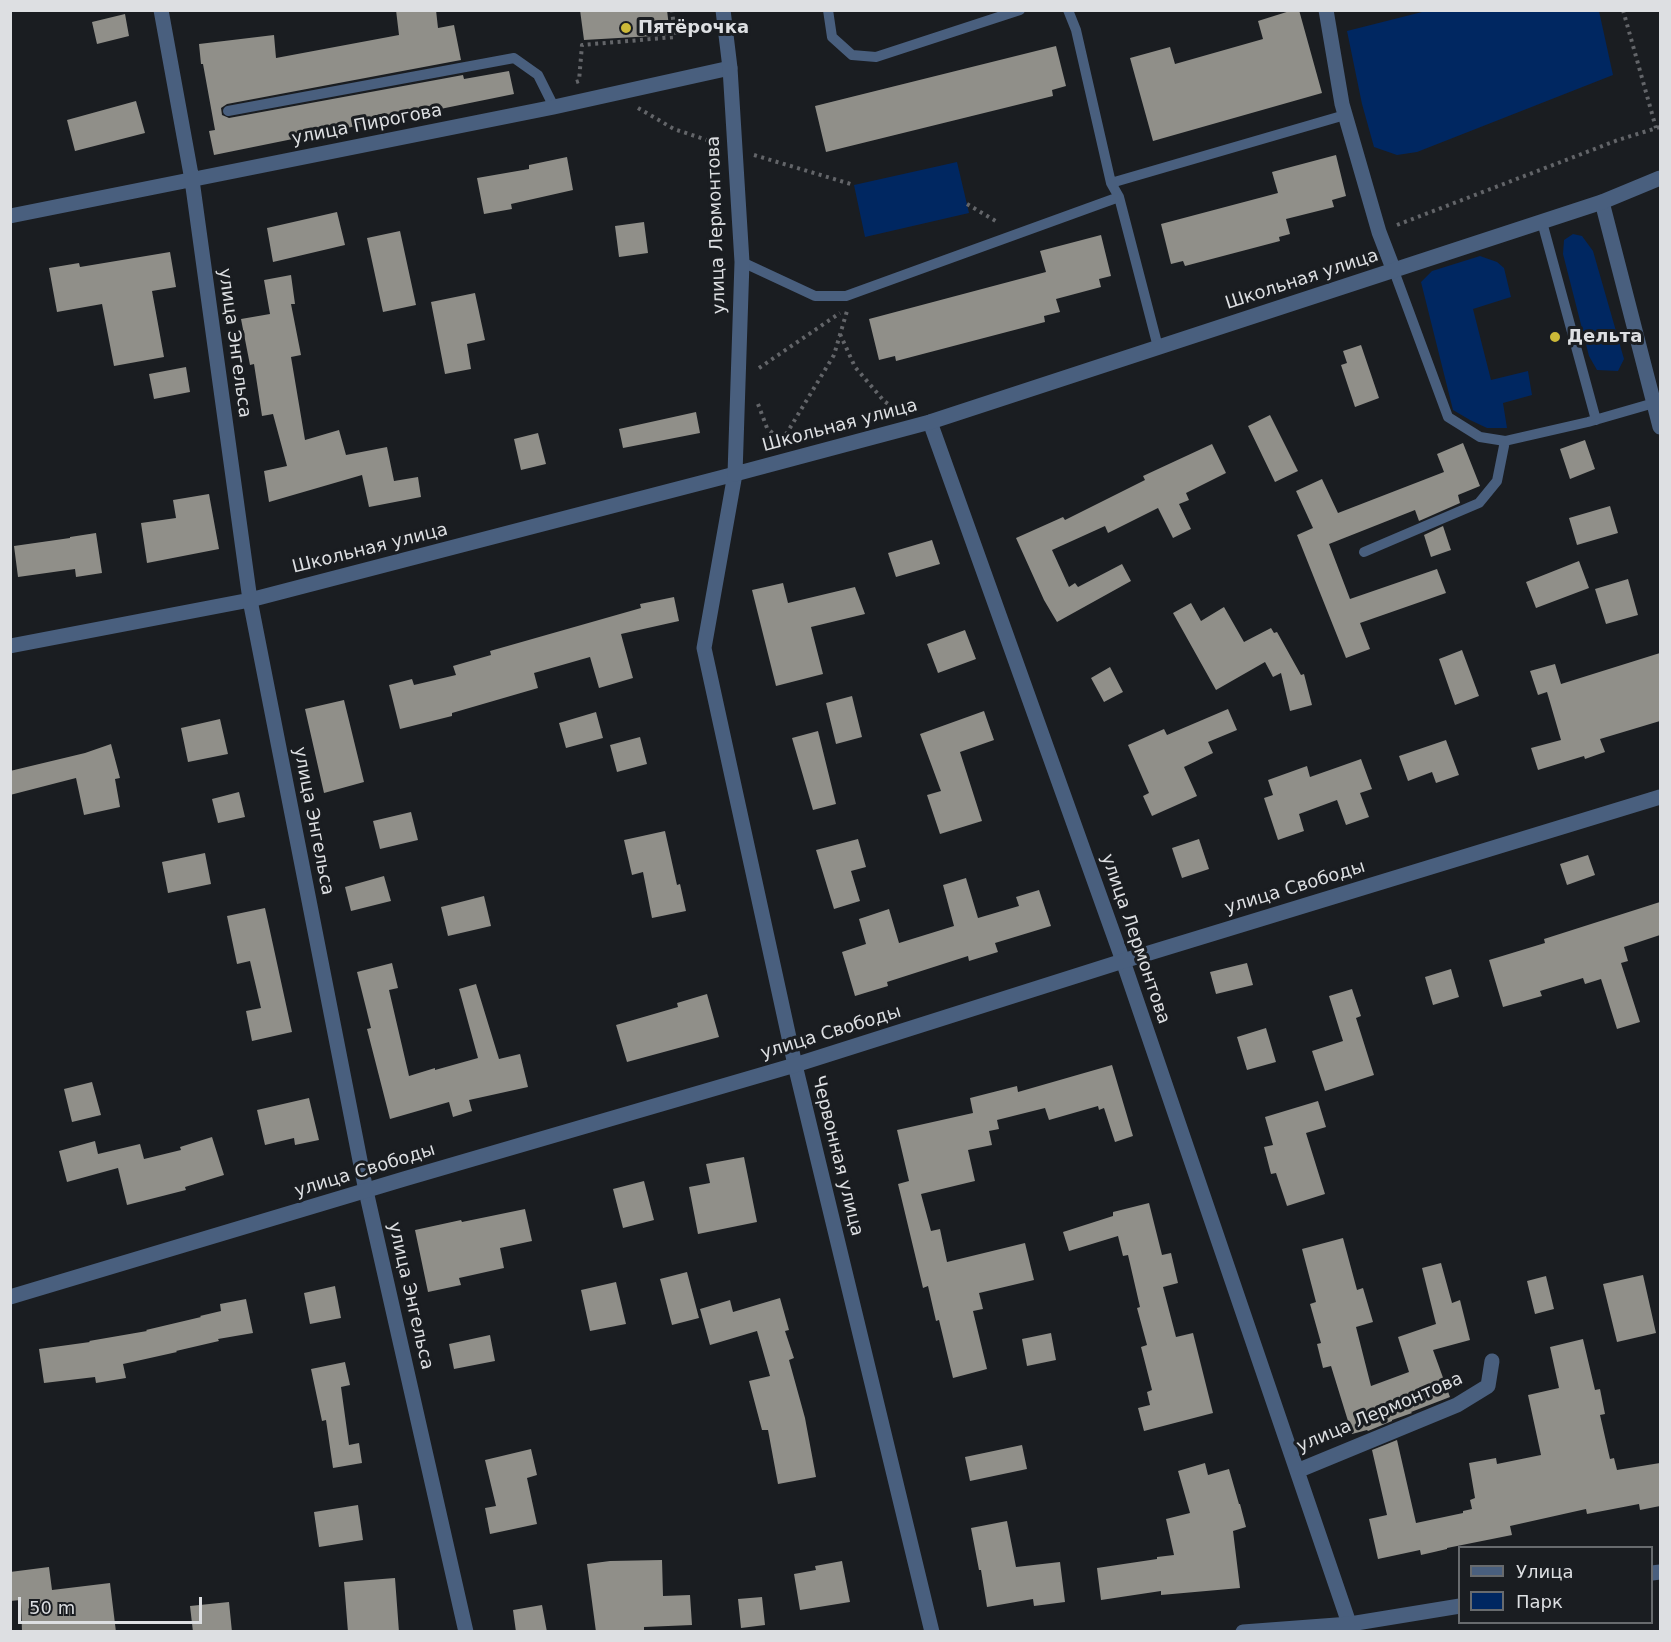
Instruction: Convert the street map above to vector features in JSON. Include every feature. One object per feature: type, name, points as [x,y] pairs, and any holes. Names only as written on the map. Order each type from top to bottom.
[{"type":"street","name":"улица Энгельса","points":[[161,10],[192,180],[250,600],[366,1191],[466,1632]]},
{"type":"street","name":"улица Лермонтова","points":[[723,10],[730,68],[742,262],[735,474]]},
{"type":"street","points":[[1326,10],[1342,104],[1379,232],[1394,271]]},
{"type":"street","name":"улица Пирогова","points":[[10,216],[554,107],[730,68]]},
{"type":"street","name":"Школьная улица","points":[[10,646],[250,600],[930,422],[1602,202],[1660,178]]},
{"type":"street","points":[[1602,202],[1660,427]]},
{"type":"street","name":"улица Лермонтова","points":[[930,422],[1123,961],[1351,1628]]},
{"type":"street","name":"Червонная улица","points":[[735,474],[704,648],[795,1065],[932,1632]]},
{"type":"street","name":"улица Свободы","points":[[10,1297],[795,1065],[1123,961],[1660,797]]},
{"type":"street","name":"улица Лермонтова","points":[[1297,1471],[1457,1405],[1488,1386],[1492,1361]]},
{"type":"street","points":[[1243,1632],[1351,1628],[1458,1606]]},
{"type":"lane","points":[[828,10],[832,37],[852,55],[876,57],[1020,10]]},
{"type":"lane","points":[[1068,10],[1076,30],[1111,183],[1119,197],[1158,348]]},
{"type":"lane","points":[[228,111],[514,58],[538,75],[554,107]]},
{"type":"lane","points":[[1111,183],[1345,115]]},
{"type":"lane","points":[[742,262],[815,296],[846,296],[1119,197]]},
{"type":"lane","points":[[1542,222],[1596,420]]},
{"type":"lane","points":[[1394,271],[1448,417],[1480,437],[1505,441],[1596,420],[1654,403]]},
{"type":"lane","points":[[1364,552],[1479,502],[1497,481],[1505,441]]},
{"type":"path","points":[[582,45],[675,37],[672,10]]},
{"type":"path","points":[[1623,10],[1656,129]]},
{"type":"path","points":[[967,204],[1018,234]]},
{"type":"path","points":[[759,368],[848,308],[834,355],[782,441]]},
{"type":"path","points":[[840,333],[855,368],[884,401],[902,414]]},
{"type":"green space","points":[[1430,10],[1599,11],[1613,75],[1417,152],[1397,155],[1374,147],[1362,104],[1347,31]]},
{"type":"green space","points":[[957,162],[969,213],[865,237],[854,185]]},
{"type":"green space","points":[[1573,234],[1582,236],[1593,251],[1624,359],[1618,371],[1597,370],[1589,356],[1563,254],[1564,240]]},
{"type":"green space","points":[[1480,256],[1497,262],[1504,268],[1511,297],[1473,309],[1491,380],[1528,371],[1532,395],[1503,403],[1507,428],[1487,428],[1453,410],[1421,282],[1432,271]]},
{"type":"building","points":[[396,10],[436,10],[438,28],[454,25],[461,60],[227,104],[221,108],[222,115],[229,118],[463,75],[464,79],[509,71],[514,94],[214,155],[209,131],[215,130],[199,44],[274,35],[276,58],[399,35]]},
{"type":"building","name":"Пятёрочка","points":[[580,10],[667,10],[670,35],[584,40]]},
{"type":"building","points":[[1299,10],[1322,93],[1153,141],[1130,58],[1170,47],[1175,64],[1263,39],[1258,21]]},
{"type":"building","points":[[125,14],[129,36],[97,44],[92,22]]},
{"type":"building","points":[[1056,46],[1066,86],[1052,90],[1053,96],[826,152],[815,106]]},
{"type":"building","points":[[136,101],[145,133],[75,151],[67,120]]},
{"type":"building","points":[[1336,155],[1346,196],[1332,200],[1334,207],[1286,219],[1290,234],[1279,237],[1280,241],[1185,266],[1183,261],[1171,264],[1161,224],[1278,193],[1272,172]]},
{"type":"building","points":[[567,157],[573,190],[511,204],[512,209],[484,214],[477,178],[529,169],[529,165]]},
{"type":"building","points":[[337,212],[345,245],[273,262],[267,228]]},
{"type":"building","points":[[644,222],[648,253],[619,257],[615,226]]},
{"type":"building","points":[[400,231],[416,305],[383,312],[367,238]]},
{"type":"building","points":[[1101,235],[1111,276],[1099,279],[1101,287],[1056,299],[1060,312],[1044,316],[1045,322],[896,361],[895,356],[879,360],[869,319],[1046,272],[1040,251]]},
{"type":"building","points":[[170,252],[176,287],[152,291],[164,357],[114,366],[102,304],[57,312],[49,268],[79,263],[80,267]]},
{"type":"building","points":[[291,275],[295,304],[291,304],[301,355],[291,357],[305,440],[339,430],[346,455],[387,447],[394,481],[418,477],[421,497],[369,507],[362,475],[269,502],[264,471],[287,466],[273,414],[262,416],[254,364],[250,365],[241,319],[270,314],[264,280]]},
{"type":"building","points":[[475,293],[485,340],[467,344],[471,369],[445,374],[431,302]]},
{"type":"building","points":[[1361,345],[1379,398],[1355,407],[1341,365],[1347,363],[1343,351]]},
{"type":"building","points":[[186,367],[190,392],[154,399],[149,374]]},
{"type":"building","points":[[696,412],[700,433],[623,448],[619,429]]},
{"type":"building","points":[[1270,415],[1298,471],[1275,482],[1248,426]]},
{"type":"building","points":[[538,433],[546,464],[521,470],[514,439]]},
{"type":"building","points":[[1585,440],[1595,469],[1570,479],[1560,449]]},
{"type":"building","points":[[1463,443],[1480,486],[1458,495],[1460,503],[1419,521],[1415,510],[1329,544],[1350,599],[1437,569],[1446,593],[1360,623],[1370,649],[1346,658],[1297,535],[1313,528],[1296,491],[1322,479],[1338,513],[1444,472],[1437,454]]},
{"type":"building","points":[[1212,444],[1226,473],[1186,493],[1189,500],[1179,504],[1191,529],[1173,538],[1158,508],[1108,533],[1105,526],[1052,550],[1069,587],[1075,583],[1078,587],[1122,564],[1131,581],[1057,622],[1044,600],[1016,538],[1063,517],[1065,520],[1145,480],[1143,476]]},
{"type":"building","points":[[209,494],[219,549],[147,563],[141,523],[176,518],[173,500]]},
{"type":"building","points":[[1610,506],[1618,533],[1577,545],[1569,518]]},
{"type":"building","points":[[1443,526],[1451,550],[1431,557],[1424,535]]},
{"type":"building","points":[[96,533],[102,573],[76,577],[75,569],[18,577],[14,546]]},
{"type":"building","points":[[932,540],[940,564],[896,577],[888,553]]},
{"type":"building","points":[[1579,561],[1589,588],[1536,608],[1526,582]]},
{"type":"building","points":[[1628,579],[1638,615],[1606,624],[1595,589]]},
{"type":"building","points":[[783,583],[788,603],[855,587],[865,614],[811,627],[823,674],[776,686],[752,590]]},
{"type":"building","points":[[674,597],[679,621],[621,634],[633,678],[599,688],[590,657],[534,673],[538,688],[452,713],[452,716],[400,729],[389,685],[412,679],[414,685],[456,675],[453,666],[491,655],[490,651],[641,608],[640,604]]},
{"type":"building","points":[[1191,603],[1201,621],[1224,607],[1244,642],[1271,628],[1274,633],[1277,632],[1301,675],[1304,674],[1312,705],[1290,711],[1281,673],[1273,677],[1265,662],[1216,690],[1173,613]]},
{"type":"building","points":[[965,630],[976,659],[938,673],[927,644]]},
{"type":"building","points":[[1462,650],[1479,696],[1455,705],[1439,659]]},
{"type":"building","points":[[1660,653],[1660,721],[1600,739],[1605,752],[1538,770],[1531,748],[1561,740],[1547,692],[1538,695],[1530,671],[1555,664],[1561,684]]},
{"type":"building","points":[[1110,667],[1123,692],[1104,702],[1091,678]]},
{"type":"building","points":[[852,696],[862,737],[836,744],[826,703]]},
{"type":"building","points":[[344,700],[364,782],[324,793],[305,709]]},
{"type":"building","points":[[1228,709],[1237,730],[1208,742],[1213,753],[1184,767],[1197,796],[1152,816],[1143,796],[1149,793],[1128,745],[1164,729],[1167,735]]},
{"type":"building","points":[[984,711],[994,740],[960,752],[982,821],[940,834],[927,795],[941,791],[920,734]]},
{"type":"building","points":[[596,712],[603,738],[566,748],[559,723]]},
{"type":"building","points":[[220,719],[228,754],[188,762],[181,728]]},
{"type":"building","points":[[818,731],[836,804],[813,810],[792,738]]},
{"type":"building","points":[[640,737],[647,764],[617,772],[610,745]]},
{"type":"building","points":[[1446,740],[1459,775],[1436,783],[1432,772],[1408,781],[1399,756]]},
{"type":"building","points":[[111,744],[120,778],[115,779],[120,807],[84,815],[76,778],[10,795],[10,771],[85,753]]},
{"type":"building","points":[[1361,759],[1372,789],[1360,793],[1369,817],[1346,825],[1337,800],[1299,814],[1304,831],[1278,840],[1264,798],[1273,795],[1268,780],[1307,766],[1310,777]]},
{"type":"building","points":[[239,792],[245,817],[218,823],[212,799]]},
{"type":"building","points":[[411,812],[418,840],[380,849],[373,821]]},
{"type":"building","points":[[665,831],[677,885],[680,884],[686,911],[652,918],[643,872],[632,875],[624,840]]},
{"type":"building","points":[[858,839],[866,867],[851,871],[860,901],[834,909],[816,850]]},
{"type":"building","points":[[1199,839],[1209,869],[1182,878],[1172,848]]},
{"type":"building","points":[[205,853],[211,884],[168,893],[162,862]]},
{"type":"building","points":[[1588,855],[1595,875],[1567,885],[1560,864]]},
{"type":"building","points":[[384,876],[391,901],[351,911],[345,887]]},
{"type":"building","points":[[966,878],[978,918],[1019,906],[1016,897],[1039,890],[1051,926],[995,943],[998,952],[969,961],[968,956],[887,982],[888,986],[855,996],[842,952],[866,944],[859,919],[889,909],[899,943],[954,926],[943,885]]},
{"type":"building","points":[[484,896],[491,926],[448,936],[441,907]]},
{"type":"building","points":[[1660,902],[1660,935],[1624,947],[1628,961],[1621,963],[1640,1022],[1617,1029],[1601,979],[1585,984],[1583,978],[1540,991],[1542,996],[1503,1007],[1489,960],[1545,943],[1544,939]]},
{"type":"building","points":[[265,908],[292,1032],[252,1041],[246,1011],[261,1008],[250,961],[237,964],[227,916]]},
{"type":"building","points":[[392,963],[398,988],[389,990],[409,1076],[478,1058],[459,989],[476,984],[499,1059],[520,1054],[528,1087],[469,1100],[472,1111],[453,1117],[449,1102],[390,1119],[367,1029],[371,1028],[357,972]]},
{"type":"building","points":[[1247,963],[1253,985],[1216,994],[1210,972]]},
{"type":"building","points":[[1451,969],[1459,997],[1433,1005],[1425,977]]},
{"type":"building","points":[[1352,989],[1361,1016],[1356,1018],[1374,1075],[1325,1091],[1312,1051],[1343,1041],[1329,996]]},
{"type":"building","points":[[707,994],[719,1037],[627,1062],[616,1025],[678,1007],[677,1003]]},
{"type":"building","points":[[1266,1028],[1276,1062],[1247,1070],[1237,1037]]},
{"type":"building","points":[[1112,1065],[1133,1136],[1115,1142],[1104,1108],[1099,1110],[1098,1106],[1049,1120],[1045,1108],[997,1120],[999,1129],[989,1131],[992,1145],[968,1150],[975,1181],[921,1194],[931,1231],[940,1229],[947,1262],[1025,1243],[1034,1280],[979,1293],[983,1309],[973,1311],[987,1369],[953,1378],[928,1286],[923,1288],[898,1184],[909,1181],[897,1130],[973,1113],[970,1098],[1017,1086],[1018,1092]]},
{"type":"building","points":[[92,1082],[101,1115],[72,1122],[64,1089]]},
{"type":"building","points":[[309,1098],[319,1140],[295,1145],[294,1138],[265,1145],[257,1110]]},
{"type":"building","points":[[1318,1101],[1326,1127],[1306,1133],[1325,1194],[1287,1206],[1276,1173],[1271,1174],[1264,1147],[1273,1145],[1265,1117]]},
{"type":"building","points":[[212,1137],[224,1175],[185,1187],[186,1190],[127,1205],[118,1168],[67,1182],[59,1151],[95,1141],[98,1154],[140,1144],[144,1159],[181,1150],[180,1147]]},
{"type":"building","points":[[744,1157],[757,1222],[698,1234],[689,1187],[710,1183],[706,1164]]},
{"type":"building","points":[[644,1181],[654,1220],[623,1228],[613,1189]]},
{"type":"building","points":[[1149,1203],[1162,1255],[1171,1253],[1178,1283],[1163,1287],[1176,1337],[1193,1333],[1213,1413],[1144,1431],[1138,1408],[1150,1405],[1147,1392],[1152,1390],[1141,1347],[1147,1345],[1137,1308],[1140,1307],[1128,1255],[1123,1256],[1118,1236],[1069,1251],[1063,1232],[1113,1216],[1113,1212]]},
{"type":"building","points":[[525,1209],[532,1241],[500,1248],[504,1268],[459,1278],[461,1285],[428,1292],[415,1230]]},
{"type":"building","points":[[1343,1238],[1357,1290],[1363,1288],[1373,1322],[1356,1327],[1371,1386],[1409,1372],[1398,1337],[1436,1324],[1422,1268],[1441,1263],[1452,1303],[1460,1300],[1470,1340],[1433,1350],[1450,1397],[1368,1431],[1352,1434],[1331,1366],[1323,1368],[1317,1344],[1321,1343],[1310,1304],[1316,1302],[1302,1249]]},
{"type":"building","points":[[687,1272],[699,1318],[672,1325],[660,1279]]},
{"type":"building","points":[[1643,1275],[1656,1333],[1617,1342],[1603,1284]]},
{"type":"building","points":[[1546,1276],[1554,1309],[1535,1314],[1527,1281]]},
{"type":"building","points":[[616,1282],[626,1324],[590,1331],[581,1290]]},
{"type":"building","points":[[335,1286],[341,1318],[310,1324],[304,1293]]},
{"type":"building","points":[[780,1298],[789,1330],[785,1331],[794,1358],[789,1360],[805,1418],[816,1477],[778,1484],[768,1430],[762,1430],[749,1381],[770,1376],[757,1331],[710,1345],[700,1309],[730,1300],[733,1312]]},
{"type":"building","points":[[246,1299],[253,1333],[218,1339],[219,1341],[123,1364],[126,1378],[96,1383],[95,1377],[44,1383],[39,1349],[147,1331],[221,1311],[220,1304]]},
{"type":"building","points":[[1051,1333],[1056,1360],[1027,1366],[1022,1339]]},
{"type":"building","points":[[490,1335],[495,1361],[454,1369],[449,1344]]},
{"type":"building","points":[[1583,1339],[1595,1390],[1600,1389],[1605,1414],[1600,1415],[1610,1459],[1614,1458],[1617,1470],[1660,1463],[1660,1506],[1640,1510],[1639,1504],[1587,1514],[1586,1509],[1510,1526],[1512,1535],[1421,1555],[1420,1550],[1378,1559],[1369,1519],[1387,1515],[1372,1450],[1397,1440],[1416,1523],[1472,1509],[1470,1500],[1475,1498],[1469,1463],[1496,1458],[1497,1464],[1541,1455],[1528,1395],[1559,1388],[1550,1347]]},
{"type":"building","points":[[345,1362],[350,1385],[341,1387],[349,1445],[359,1443],[362,1463],[333,1468],[326,1420],[322,1421],[311,1369]]},
{"type":"building","points":[[1022,1445],[1027,1469],[970,1481],[965,1457]]},
{"type":"building","points":[[531,1449],[537,1475],[527,1478],[537,1524],[490,1534],[485,1508],[496,1506],[485,1460]]},
{"type":"building","points":[[1205,1463],[1208,1475],[1229,1469],[1240,1504],[1246,1527],[1233,1531],[1240,1588],[1161,1595],[1161,1591],[1101,1600],[1097,1568],[1174,1555],[1166,1519],[1190,1513],[1178,1471]]},
{"type":"building","points":[[358,1505],[363,1540],[319,1547],[314,1512]]},
{"type":"building","points":[[1007,1521],[1016,1567],[1060,1562],[1065,1602],[1034,1606],[1033,1599],[987,1607],[971,1528]]},
{"type":"building","points":[[662,1560],[663,1596],[690,1595],[692,1625],[644,1627],[644,1632],[596,1632],[587,1564]]},
{"type":"building","points":[[842,1561],[850,1602],[800,1610],[794,1574],[816,1570],[815,1566]]},
{"type":"building","points":[[49,1567],[52,1590],[110,1583],[116,1632],[22,1632],[21,1600],[10,1601],[10,1572]]},
{"type":"building","points":[[395,1578],[399,1632],[348,1632],[344,1582]]},
{"type":"building","points":[[762,1597],[765,1625],[741,1628],[738,1599]]},
{"type":"building","points":[[229,1602],[232,1632],[193,1632],[190,1606]]},
{"type":"building","points":[[542,1605],[547,1632],[516,1632],[513,1610]]},
{"type":"place","name":"Пятёрочка","points":[[626,28]]},
{"type":"place","name":"Дельта","points":[[1555,337]]}]
